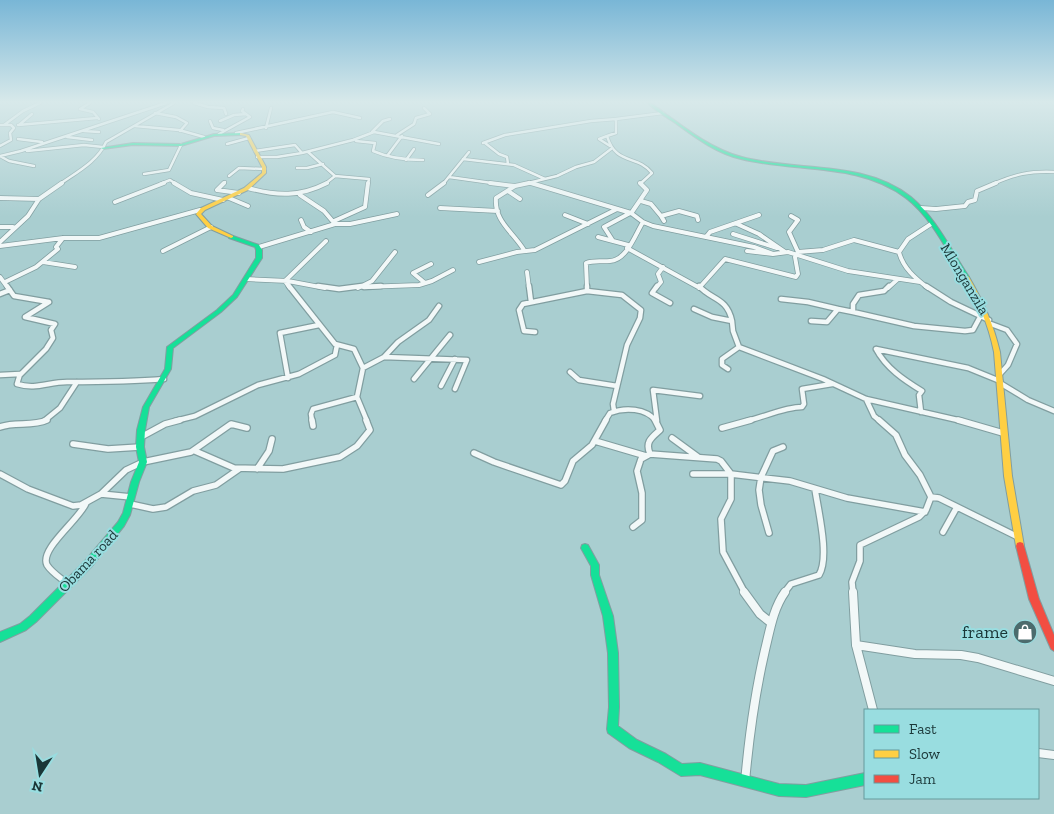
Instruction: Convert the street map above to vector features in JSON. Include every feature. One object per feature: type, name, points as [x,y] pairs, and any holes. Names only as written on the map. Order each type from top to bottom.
[{"type":"street","points":[[31,141],[45,143]]},
{"type":"street","points":[[0,156],[50,141]]},
{"type":"street","points":[[0,242],[13,227],[28,216],[39,199],[88,164],[108,141]]},
{"type":"street","points":[[21,151],[84,145],[103,147],[133,144],[182,146],[194,141]]},
{"type":"street","points":[[227,144],[239,141]]},
{"type":"street","points":[[251,141],[265,169]]},
{"type":"street","points":[[256,154],[277,157],[308,152],[349,141]]},
{"type":"street","points":[[361,141],[376,143],[373,151],[387,156],[406,160],[423,160]]},
{"type":"street","points":[[387,156],[398,141]]},
{"type":"street","points":[[425,141],[439,144]]},
{"type":"street","points":[[490,141],[484,143],[507,158],[508,164]]},
{"type":"street","points":[[600,141],[627,160],[651,170],[652,173],[649,177],[638,183],[647,189],[641,201],[630,213],[604,226],[613,241]]},
{"type":"street","points":[[609,141],[611,148]]},
{"type":"street","name":"Mlonganzila","points":[[702,141],[709,146],[758,162],[836,170],[859,175],[898,189],[921,208],[973,288],[990,322],[995,339],[1004,433],[1019,537],[1041,618],[1054,646]]},
{"type":"street","points":[[256,154],[295,145],[302,153]]},
{"type":"street","points":[[144,174],[169,170],[182,146]]},
{"type":"street","points":[[524,250],[521,244],[503,225],[495,200],[516,186],[546,179],[594,162],[611,148]]},
{"type":"street","points":[[406,160],[414,149]]},
{"type":"street","points":[[200,210],[198,216],[211,227],[235,240],[259,247],[312,232],[365,207],[368,178],[335,176],[308,152]]},
{"type":"street","points":[[428,196],[438,189],[469,152]]},
{"type":"street","points":[[0,156],[8,161],[34,166]]},
{"type":"street","points":[[462,159],[508,164],[523,168],[546,179]]},
{"type":"street","points":[[297,168],[323,164]]},
{"type":"street","points":[[228,176],[239,168],[265,169]]},
{"type":"street","points":[[0,246],[63,238],[99,238],[200,210],[248,188],[263,174],[265,169]]},
{"type":"street","points":[[921,208],[936,209],[965,206],[968,202],[975,200],[977,190],[1005,178],[1030,171],[1054,172]]},
{"type":"street","points":[[248,188],[267,193],[300,195],[320,188],[335,176]]},
{"type":"street","points":[[449,177],[516,186]]},
{"type":"street","points":[[115,202],[169,180],[192,193],[226,199],[248,206]]},
{"type":"street","points":[[225,182],[217,190],[240,193]]},
{"type":"street","points":[[529,182],[630,213],[642,222],[774,254]]},
{"type":"street","points":[[508,191],[520,199]]},
{"type":"street","points":[[300,195],[334,222],[350,224],[397,214]]},
{"type":"street","points":[[0,198],[39,199]]},
{"type":"street","points":[[641,201],[652,206],[664,221]]},
{"type":"street","points":[[440,208],[498,212]]},
{"type":"street","points":[[479,262],[524,250],[535,250],[618,209]]},
{"type":"street","points":[[661,216],[684,210],[697,216],[698,220]]},
{"type":"street","points":[[565,215],[588,224]]},
{"type":"street","points":[[706,237],[710,232],[759,215]]},
{"type":"street","points":[[791,216],[798,220],[789,232],[798,254]]},
{"type":"street","points":[[301,220],[304,227],[312,232]]},
{"type":"street","points":[[587,291],[586,263],[617,260],[623,256],[642,222]]},
{"type":"street","points":[[737,224],[759,234],[785,252]]},
{"type":"street","points":[[931,224],[906,240],[899,252],[902,262],[920,282],[948,300],[1011,332],[1017,344],[999,380]]},
{"type":"street","points":[[5,236],[0,228],[13,227]]},
{"type":"street","points":[[163,251],[211,227]]},
{"type":"street","points":[[733,234],[780,249]]},
{"type":"street","points":[[598,237],[628,247],[728,306],[731,312],[733,331],[739,347],[866,399],[951,418],[1004,433]]},
{"type":"street","points":[[5,282],[43,262],[58,249],[56,247],[63,238]]},
{"type":"street","points":[[798,254],[823,250],[854,240],[899,252]]},
{"type":"street","points":[[285,281],[326,241]]},
{"type":"street","points":[[143,462],[140,447],[141,430],[146,407],[164,379],[168,369],[170,347],[173,342],[225,306],[241,288],[258,261],[259,247]]},
{"type":"street","points":[[747,251],[798,254],[848,271],[920,282]]},
{"type":"street","points":[[361,287],[376,278],[395,252]]},
{"type":"street","points":[[698,287],[725,259],[796,277],[798,274],[795,257],[798,254]]},
{"type":"street","points":[[43,262],[75,267]]},
{"type":"street","points":[[425,283],[413,273],[431,264]]},
{"type":"street","points":[[662,267],[658,274],[661,282],[652,293],[670,303]]},
{"type":"street","points":[[246,279],[285,281],[344,289],[405,287],[425,283],[453,270]]},
{"type":"street","points":[[528,272],[531,302]]},
{"type":"street","points":[[0,277],[14,296],[49,302],[25,317],[55,324],[51,330],[53,338],[49,347],[20,375],[16,383],[28,388],[64,382],[111,383],[164,379]]},
{"type":"street","points":[[854,312],[854,301],[859,295],[884,291],[898,279]]},
{"type":"street","points":[[195,451],[239,469],[284,469],[336,458],[352,450],[370,430],[357,397],[363,368],[354,349],[337,345],[285,281]]},
{"type":"street","points":[[0,294],[10,290]]},
{"type":"street","points":[[535,332],[524,331],[519,310],[523,304],[587,291],[621,295],[641,309],[641,316],[629,338],[612,408],[614,411]]},
{"type":"street","points":[[780,299],[808,302],[883,319],[965,332],[973,330],[980,317]]},
{"type":"street","points":[[363,368],[384,357],[398,342],[429,320],[439,306]]},
{"type":"street","points":[[694,309],[714,318],[732,321]]},
{"type":"street","points":[[811,321],[827,322],[838,309]]},
{"type":"street","points":[[288,378],[280,333],[319,325]]},
{"type":"street","points":[[414,379],[450,335]]},
{"type":"street","points":[[141,437],[165,424],[196,416],[258,385],[288,378],[335,355],[337,345]]},
{"type":"street","points":[[728,369],[721,363],[722,359],[739,347]]},
{"type":"street","points":[[921,412],[919,395],[922,391],[902,378],[881,358],[876,349],[968,368],[999,380],[1028,400],[1054,411]]},
{"type":"street","points":[[384,357],[468,361],[456,389]]},
{"type":"street","points":[[441,386],[455,359]]},
{"type":"street","points":[[570,372],[579,380],[617,386]]},
{"type":"street","points":[[0,374],[20,375]]},
{"type":"street","points":[[0,427],[14,422],[35,424],[45,422],[56,411],[77,382]]},
{"type":"street","points":[[722,428],[781,412],[790,407],[802,407],[804,404],[802,389],[832,384]]},
{"type":"street","points":[[648,455],[647,444],[660,428],[654,409],[653,390],[700,396]]},
{"type":"street","points":[[313,426],[312,410],[357,397]]},
{"type":"street","points":[[866,399],[874,416],[896,435],[905,455],[920,475],[931,497],[925,512],[894,530],[869,538],[860,545],[860,561],[852,582],[856,645],[873,709]]},
{"type":"street","points":[[474,454],[561,485],[565,481],[574,461],[595,441],[608,416],[614,411],[641,411],[653,416],[657,421]]},
{"type":"street","points":[[0,474],[28,489],[69,506],[77,506],[101,494],[126,470],[143,462],[195,451],[231,424],[247,428]]},
{"type":"street","points":[[672,438],[699,458]]},
{"type":"street","points":[[257,469],[269,451],[272,439]]},
{"type":"street","points":[[595,441],[648,455],[719,460],[731,474],[731,499],[721,519],[723,552],[740,587],[760,614],[770,622]]},
{"type":"street","points":[[73,444],[108,449],[140,447]]},
{"type":"street","points":[[769,533],[760,495],[761,478],[771,461],[773,452],[783,447]]},
{"type":"street","points":[[632,527],[642,520],[642,493],[637,471],[642,459],[648,455]]},
{"type":"street","name":"Obama road","points":[[0,637],[23,627],[68,584],[117,531],[131,501],[134,482],[143,462]]},
{"type":"street","points":[[101,494],[131,501],[153,509],[166,507],[193,491],[216,486],[239,469]]},
{"type":"street","points":[[693,474],[731,474],[790,481],[815,490],[925,512]]},
{"type":"street","points":[[745,782],[756,685],[770,622],[783,594],[791,584],[819,575],[822,570],[823,550],[815,490]]},
{"type":"street","points":[[931,497],[939,498],[1019,537]]},
{"type":"street","points":[[68,584],[48,565],[46,556],[50,548],[83,511],[86,503]]},
{"type":"street","points":[[943,532],[957,507]]},
{"type":"street","points":[[585,548],[596,565],[595,576],[608,616],[612,653],[614,707],[612,729],[633,744],[662,758],[681,770],[700,770],[779,790],[806,791],[864,779]]},
{"type":"street","points":[[856,645],[915,654],[962,655],[1054,681]]},
{"type":"street","points":[[1039,753],[1054,755]]},
{"type":"traffic: fast","points":[[103,148],[133,144],[181,145],[194,141]]},
{"type":"traffic: fast","points":[[704,141],[728,154],[761,163],[848,172],[869,177],[889,185],[908,197],[925,214],[966,277]]},
{"type":"traffic: fast","points":[[0,637],[23,627],[33,619],[88,564],[121,524],[127,513],[135,482],[143,462],[140,447],[141,430],[146,407],[168,369],[170,347],[219,311],[235,296],[259,258],[257,246],[231,237]]},
{"type":"traffic: fast","points":[[585,548],[595,565],[595,575],[608,616],[613,653],[614,707],[612,729],[633,744],[662,758],[681,770],[700,769],[779,790],[806,791],[864,779]]},
{"type":"traffic: slow","points":[[231,237],[210,227],[198,214],[203,209],[246,189],[264,173],[264,167],[250,141]]},
{"type":"traffic: slow","points":[[966,277],[987,316],[997,352],[1008,476],[1020,546]]},
{"type":"traffic: jam","points":[[1020,546],[1034,599],[1054,646]]},
{"type":"place","name":"frame","points":[[1025,632]]}]
